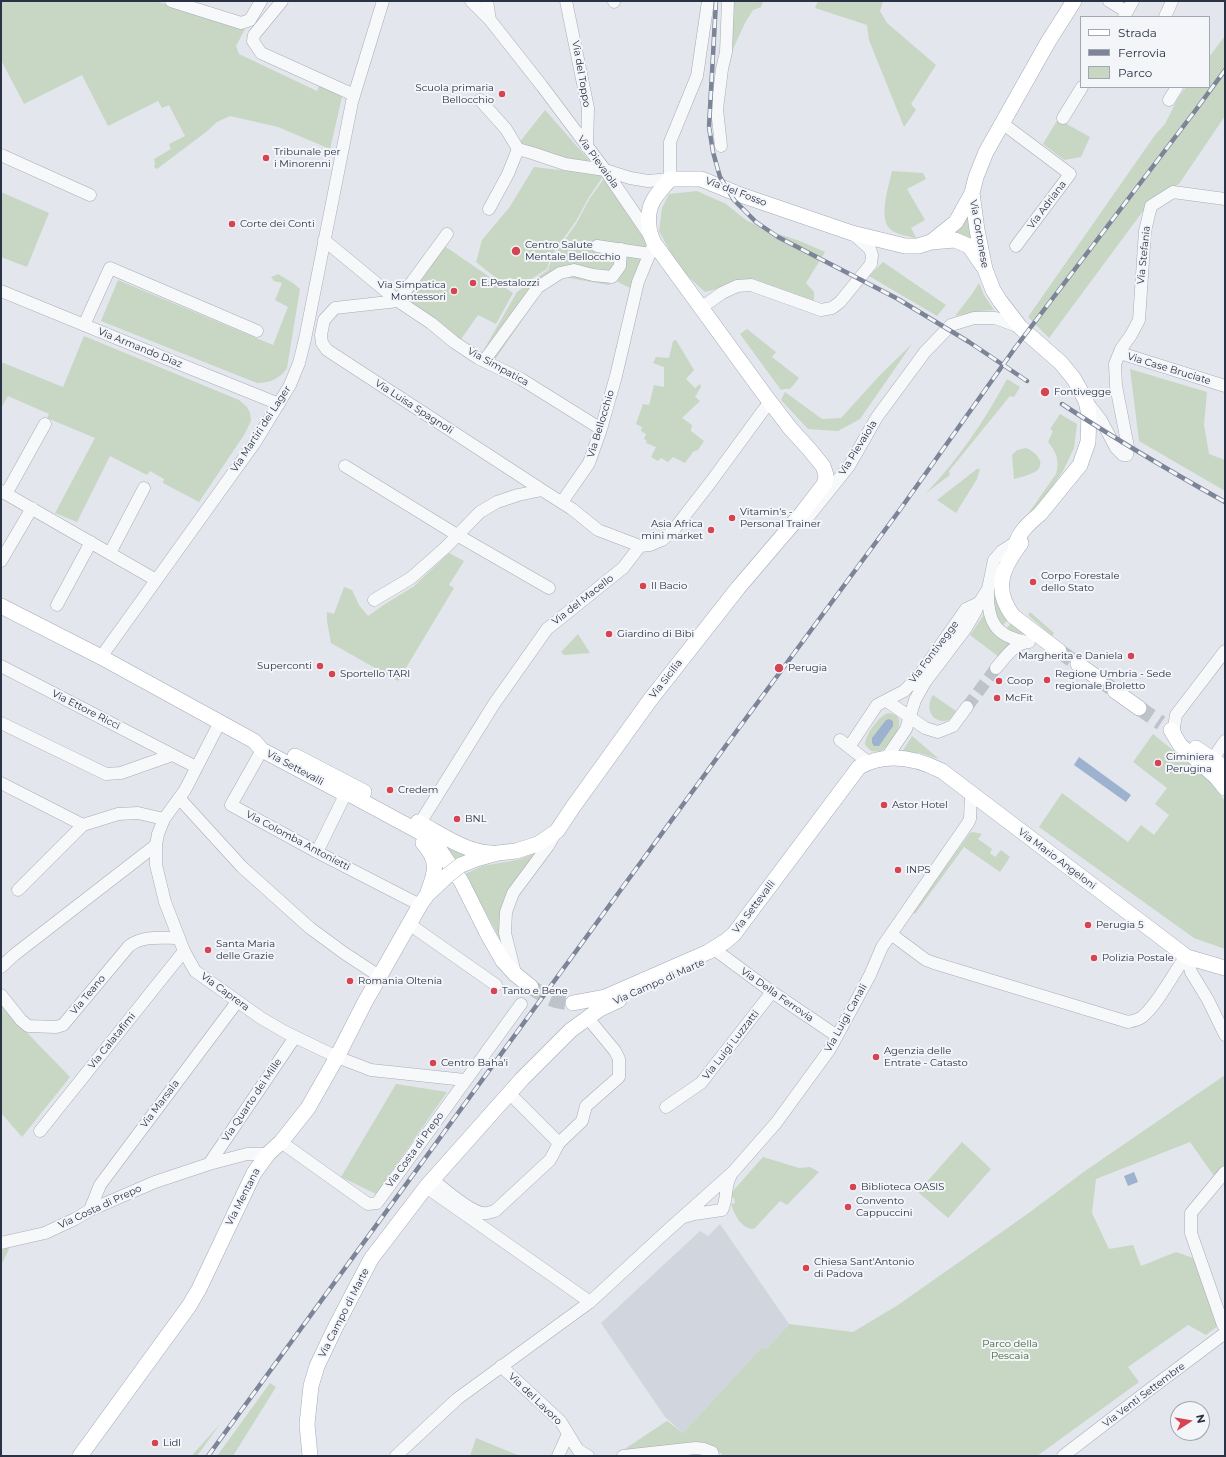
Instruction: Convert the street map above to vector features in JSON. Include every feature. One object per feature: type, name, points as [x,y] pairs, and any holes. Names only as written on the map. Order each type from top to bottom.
[{"type":"main road","name":"Via Cortonese","points":[[1056,649],[1013,616],[1007,609],[1002,594],[1002,580],[1004,570],[1015,547],[1037,522],[1040,514],[1080,464],[1088,442],[1089,415],[1086,400],[1074,379],[1061,363],[1020,327],[993,290],[984,269],[972,193],[976,177],[986,152],[1048,42],[1074,1]]},
{"type":"main road","name":"Via del Fosso","points":[[670,179],[701,179],[738,194],[852,233],[905,246],[918,246],[932,242],[955,240],[962,242],[969,246],[984,269]]},
{"type":"main road","points":[[651,245],[648,221],[653,202],[670,179]]},
{"type":"main road","points":[[932,242],[956,222],[972,193]]},
{"type":"main road","name":"Via Pievaiola","points":[[651,245],[701,308],[790,428],[823,466],[826,475],[825,483],[785,533]]},
{"type":"main road","name":"Via Sicilia","points":[[557,831],[650,700],[738,588],[785,533]]},
{"type":"main road","name":"Via Settevalli","points":[[1,606],[101,657],[220,722],[342,795],[349,794],[424,835],[439,849],[460,881],[503,961],[515,974],[531,987]]},
{"type":"main road","points":[[1078,664],[1099,679]]},
{"type":"main road","points":[[1115,691],[1139,708]]},
{"type":"main road","points":[[1169,729],[1225,768]]},
{"type":"main road","points":[[1169,729],[1180,745],[1216,777],[1225,788]]},
{"type":"main road","points":[[258,746],[266,741],[364,792],[466,848],[485,853],[516,851],[538,844],[557,831]]},
{"type":"main road","name":"Via Mario Angeloni","points":[[868,762],[887,758],[903,758],[922,762],[942,771],[1187,956],[1225,968]]},
{"type":"main road","name":"Via Settevalli","points":[[573,1003],[605,997],[722,947],[734,934],[851,776],[859,767],[868,762]]},
{"type":"main road","points":[[342,795],[422,842],[430,852],[435,864],[434,875],[424,900]]},
{"type":"main road","points":[[424,900],[448,875],[461,865],[498,853]]},
{"type":"main road","name":"Via Mentana","points":[[80,1456],[190,1306],[254,1173],[268,1154],[281,1142],[308,1108],[337,1057],[379,976],[424,900]]},
{"type":"main road","name":"Via Campo di Marte","points":[[310,1456],[307,1424],[308,1405],[311,1386],[317,1366],[335,1328],[371,1260],[430,1183],[509,1093],[571,1030],[587,1017],[600,1009],[707,960],[722,947]]},
{"type":"street","points":[[171,1],[241,23],[250,20],[261,1]]},
{"type":"street","points":[[282,1],[254,35],[253,41],[261,52],[354,95]]},
{"type":"street","name":"Via Martiri dei Lager","points":[[101,657],[256,441],[290,385],[299,363],[305,339],[354,95],[383,1]]},
{"type":"street","name":"Via Pievaiola","points":[[471,1],[490,20],[606,170],[651,245]]},
{"type":"street","name":"Via Pievaiola","points":[[487,1],[490,20]]},
{"type":"street","name":"Via del Toppo","points":[[566,1],[570,12],[588,108],[587,147]]},
{"type":"street","points":[[480,100],[506,129],[518,149],[565,164],[606,170],[630,178],[648,181],[670,179],[670,142],[697,76],[708,1]]},
{"type":"street","points":[[721,146],[717,109],[722,69],[726,52],[728,1]]},
{"type":"street","points":[[1109,1],[1125,14],[1133,1]]},
{"type":"street","points":[[1166,16],[1172,1]]},
{"type":"street","points":[[1063,118],[1081,88]]},
{"type":"street","points":[[1169,100],[1176,88]]},
{"type":"street","name":"Via Adriana","points":[[1002,123],[1070,174],[1016,246]]},
{"type":"street","points":[[489,209],[508,174],[518,149]]},
{"type":"street","points":[[1,155],[90,195]]},
{"type":"street","name":"Via Stefania","points":[[1120,354],[1139,320],[1145,232],[1151,206],[1173,192],[1225,199]]},
{"type":"street","points":[[701,308],[722,293],[732,288],[751,285],[821,310],[832,308],[840,302],[870,264],[872,255],[870,249],[852,233]]},
{"type":"street","points":[[398,301],[447,234]]},
{"type":"street","name":"Via Simpatica","points":[[324,240],[398,301],[431,323],[454,342],[484,361],[521,379],[601,429]]},
{"type":"street","points":[[597,246],[621,249],[651,245]]},
{"type":"street","name":"Via Bellocchio","points":[[562,502],[589,463],[601,429],[616,376],[638,282],[651,245]]},
{"type":"street","points":[[484,361],[538,287],[560,273],[574,270],[592,275],[612,277],[620,266],[621,249]]},
{"type":"street","points":[[84,325],[110,268],[257,331]]},
{"type":"street","name":"Via Armando Diaz","points":[[1,291],[279,404]]},
{"type":"street","name":"Via Luisa Spagnoli","points":[[398,301],[335,308],[324,320],[321,335],[322,343],[327,350],[542,490]]},
{"type":"street","name":"Via Pievaiola","points":[[785,533],[803,523],[849,466],[877,417],[925,352],[951,325],[974,318],[995,318],[1020,327]]},
{"type":"street","name":"Via Case Bruciate","points":[[1086,400],[1101,420],[1116,448],[1123,454],[1127,455],[1128,447],[1116,386],[1115,364],[1120,354],[1225,386]]},
{"type":"street","points":[[374,600],[411,578],[480,512],[497,502],[518,495],[542,490],[562,502],[598,530],[640,546],[650,545],[662,540],[672,532],[770,402]]},
{"type":"street","points":[[45,424],[3,493],[32,508],[156,580]]},
{"type":"street","points":[[345,466],[457,535],[549,588]]},
{"type":"street","points":[[110,553],[144,488]]},
{"type":"street","points":[[1,561],[32,508]]},
{"type":"street","points":[[57,605],[91,542]]},
{"type":"street","name":"Via del Macello","points":[[420,823],[497,699],[547,629],[623,568],[640,546]]},
{"type":"street","name":"Via Fontivegge","points":[[887,758],[906,729],[915,700],[925,682],[966,628],[988,589],[994,560],[1002,551],[1015,547]]},
{"type":"street","points":[[988,589],[988,608],[991,619],[997,627],[1011,638],[1028,642]]},
{"type":"street","name":"Via Fontivegge","points":[[868,762],[845,743],[877,705],[904,691],[918,677],[966,609],[979,603]]},
{"type":"street","points":[[996,668],[1005,657],[1021,643],[1037,642],[1056,649]]},
{"type":"street","points":[[1169,729],[1174,728],[1176,715],[1225,651]]},
{"type":"street","name":"Via Ettore Ricci","points":[[1,666],[196,768]]},
{"type":"street","points":[[887,701],[930,731],[938,732],[953,726],[967,708]]},
{"type":"street","name":"Via Caprera","points":[[220,722],[185,790],[164,819],[158,834],[156,845],[156,865],[165,902],[184,951],[196,971],[261,1018],[295,1037],[337,1057],[371,1070],[466,1080]]},
{"type":"street","points":[[1,723],[106,774],[121,773],[172,755]]},
{"type":"street","points":[[1212,760],[1225,742]]},
{"type":"street","name":"Via Colomba Antonietti","points":[[258,746],[231,805],[317,852],[424,900]]},
{"type":"street","points":[[1,783],[83,825]]},
{"type":"street","name":"Via Luigi Canali","points":[[681,1218],[733,1172],[776,1123],[826,1055],[870,975],[882,947],[968,823],[970,819],[972,794]]},
{"type":"street","points":[[317,852],[342,795]]},
{"type":"street","points":[[179,798],[242,867],[310,928],[379,976]]},
{"type":"street","points":[[18,890],[83,825],[118,814],[138,813],[164,819]]},
{"type":"street","points":[[515,974],[505,933],[506,912],[513,893],[548,846],[557,831]]},
{"type":"street","points":[[1,967],[14,955],[156,845]]},
{"type":"street","points":[[409,924],[496,985]]},
{"type":"street","points":[[891,934],[926,960],[934,963],[1128,1022],[1142,1017],[1187,956]]},
{"type":"street","name":"Via Teano","points":[[1,995],[21,1020],[28,1026],[49,1027],[63,1025],[129,946],[135,941],[143,938],[179,938]]},
{"type":"street","name":"Via Della Ferrovia","points":[[722,947],[772,992],[837,1036]]},
{"type":"street","name":"Via Calatafimi","points":[[40,1131],[184,951]]},
{"type":"street","points":[[1187,956],[1190,972],[1208,1000],[1225,1035]]},
{"type":"street","name":"Via Luigi Luzzatti","points":[[666,1107],[701,1083],[772,992]]},
{"type":"street","name":"Via Marsala","points":[[90,1210],[100,1185],[237,1002]]},
{"type":"street","name":"Via Costa di Prepo","points":[[281,1142],[368,1204],[377,1203],[521,1004]]},
{"type":"street","points":[[430,1183],[465,1205],[483,1214],[495,1211],[550,1160],[559,1143],[582,1121],[586,1106],[619,1077],[619,1060],[615,1051],[587,1017]]},
{"type":"street","name":"Via Quarto dei Mille","points":[[210,1164],[295,1037]]},
{"type":"street","points":[[509,1093],[559,1143]]},
{"type":"street","name":"Via Costa di Prepo","points":[[1,1243],[45,1233],[75,1220],[90,1210],[155,1182],[210,1164],[247,1154],[268,1154]]},
{"type":"street","points":[[396,1456],[457,1399],[590,1302],[681,1218],[694,1214],[722,1210],[725,1204],[727,1182],[733,1172]]},
{"type":"street","points":[[1224,1330],[1191,1233],[1191,1213],[1225,1172]]},
{"type":"street","points":[[430,1183],[590,1302]]},
{"type":"street","name":"Via Venti Settembre","points":[[1063,1456],[1224,1330]]},
{"type":"street","name":"Via del Lavoro","points":[[501,1366],[561,1422],[578,1450],[588,1456]]},
{"type":"street","name":"Via del Lavoro","points":[[558,1456],[568,1434]]},
{"type":"street","points":[[623,1456],[696,1448],[712,1452],[714,1456]]},
{"type":"shaded area","points":[[720,1224],[789,1324],[767,1349],[762,1347],[683,1433],[665,1417],[601,1323],[700,1231],[708,1236]]},
{"type":"green space","points":[[1,1],[156,1],[245,29],[236,46],[239,54],[317,91],[320,84],[339,93],[342,97],[330,149],[278,127],[230,116],[217,122],[157,169],[154,167],[154,159],[171,149],[169,144],[185,136],[169,105],[162,108],[158,101],[108,126],[82,75],[24,104],[1,60]]},
{"type":"green space","points":[[733,1],[763,1],[761,7],[753,10],[732,51]]},
{"type":"green space","points":[[818,1],[883,1],[880,11],[887,23],[936,65],[911,104],[916,110],[904,127],[869,40],[867,25],[815,8]]},
{"type":"green space","points":[[1225,36],[1225,116],[1179,184],[1149,203],[1049,338],[1028,317],[1155,135],[1165,124],[1177,100],[1185,88],[1210,88],[1210,56]]},
{"type":"green space","points":[[545,110],[589,160],[584,165],[519,143]]},
{"type":"green space","points":[[1058,119],[1090,137],[1081,157],[1064,160],[1043,144]]},
{"type":"green space","points":[[534,167],[604,175],[589,197],[576,221],[551,256],[547,269],[517,288],[496,278],[476,262],[482,240],[509,208]]},
{"type":"green space","points":[[892,171],[923,173],[926,179],[907,189],[925,220],[911,228],[917,239],[896,233],[890,229],[887,224],[885,217],[885,201]]},
{"type":"green space","points":[[605,177],[652,244],[632,289],[614,280],[609,285],[563,277],[543,290],[494,361],[482,353],[517,292],[548,270],[552,258],[576,224],[590,198]]},
{"type":"green space","points":[[697,191],[726,204],[746,220],[769,231],[800,241],[825,252],[806,283],[814,292],[814,302],[789,292],[743,279],[728,286],[705,292],[679,268],[659,231],[662,208],[669,194]]},
{"type":"green space","points":[[1,192],[49,213],[27,267],[1,257]]},
{"type":"green space","points":[[970,204],[972,241],[965,236],[953,234]]},
{"type":"green space","points":[[443,245],[513,293],[496,324],[478,315],[459,342],[402,302]]},
{"type":"green space","points":[[883,262],[946,305],[937,316],[869,276]]},
{"type":"green space","points":[[278,274],[300,289],[287,368],[278,378],[270,381],[257,383],[101,321],[118,280],[273,345],[288,307],[275,300],[282,283],[274,281],[271,277]]},
{"type":"green space","points":[[979,283],[984,295],[994,310],[955,316],[972,294]]},
{"type":"green space","points":[[747,329],[776,352],[772,357],[799,378],[790,389],[781,390],[740,334]]},
{"type":"green space","points":[[84,336],[239,400],[247,407],[250,413],[251,421],[244,435],[199,502],[163,483],[164,479],[150,471],[147,475],[110,456],[77,522],[55,513],[95,438],[47,418],[49,414],[8,396],[1,408],[1,362],[63,387]]},
{"type":"green space","points":[[676,340],[694,370],[686,379],[695,388],[700,384],[701,387],[695,397],[700,401],[682,418],[692,425],[691,431],[704,441],[698,450],[693,452],[685,463],[673,457],[668,462],[661,458],[658,461],[651,457],[656,447],[646,443],[647,441],[644,439],[646,434],[641,431],[642,427],[636,424],[643,404],[649,405],[654,385],[664,387],[664,367],[653,363],[656,357],[669,358],[673,341]]},
{"type":"green space","points":[[912,344],[860,419],[838,431],[808,429],[781,400],[785,392],[822,419],[841,418],[881,374]]},
{"type":"green space","points":[[1130,369],[1207,392],[1204,425],[1209,454],[1225,460],[1225,491],[1139,441]]},
{"type":"green space","points":[[1007,379],[1020,387],[1014,397],[1010,396],[949,471],[950,475],[926,493],[949,467],[970,439],[990,409]]},
{"type":"green space","points":[[1060,414],[1077,424],[1074,448],[1063,471],[1027,524],[1021,524],[1056,474],[1058,465],[1056,456],[1048,442],[1053,431],[1050,429]]},
{"type":"green space","points":[[1026,448],[1039,458],[1039,469],[1028,475],[1014,479],[1012,455],[1017,450]]},
{"type":"green space","points":[[977,469],[980,469],[977,479],[956,513],[937,500]]},
{"type":"green space","points":[[449,553],[464,561],[449,585],[454,588],[398,681],[331,643],[327,612],[334,614],[344,587],[352,590],[359,605],[368,616],[413,587]]},
{"type":"green space","points":[[996,592],[1008,620],[1002,626],[997,618],[993,605]]},
{"type":"green space","points":[[1030,612],[1054,633],[1052,636],[1028,615]]},
{"type":"green space","points":[[985,613],[1012,643],[999,657],[970,635]]},
{"type":"green space","points":[[1011,623],[1023,633],[1022,636],[1006,629]]},
{"type":"green space","points":[[578,634],[590,653],[564,655],[561,652]]},
{"type":"green space","points":[[933,695],[956,711],[949,720],[938,720],[932,715],[929,706]]},
{"type":"green space","points":[[888,713],[895,715],[899,719],[898,729],[891,741],[883,750],[880,752],[871,751],[865,745],[867,736],[877,722]]},
{"type":"green space","points":[[1153,734],[1207,778],[1225,801],[1225,949],[1194,938],[1039,827],[1062,793],[1128,842],[1141,825],[1154,835],[1169,815],[1155,804],[1167,788],[1133,762]]},
{"type":"green space","points":[[912,736],[939,759],[919,753],[902,752]]},
{"type":"green space","points":[[973,832],[982,834],[978,839],[992,849],[990,853],[995,857],[1001,850],[1010,857],[1000,872],[964,847],[915,914],[913,912],[970,833]]},
{"type":"green space","points":[[441,841],[479,854],[458,863]]},
{"type":"green space","points":[[540,848],[502,910],[500,939],[465,874],[482,866],[517,860],[528,856]]},
{"type":"green space","points":[[1,1006],[70,1077],[22,1137],[1,1113]]},
{"type":"green space","name":"Parco della Pescaia","points":[[1225,1075],[1225,1165],[1214,1176],[1190,1142],[1096,1179],[1092,1213],[1109,1249],[1133,1245],[1141,1266],[1176,1252],[1196,1259],[1219,1325],[1206,1335],[1188,1325],[1128,1367],[1139,1382],[1037,1456],[721,1456],[722,1454],[707,1444],[678,1445],[617,1454],[667,1421],[683,1433],[762,1347],[767,1349],[789,1324],[853,1332],[898,1305],[1026,1215],[1085,1171]]},
{"type":"green space","points":[[396,1084],[447,1092],[376,1194],[341,1177]]},
{"type":"green space","points":[[962,1142],[991,1169],[948,1218],[918,1192]]},
{"type":"green space","points":[[763,1157],[799,1168],[810,1167],[819,1172],[787,1205],[780,1201],[755,1228],[752,1229],[744,1226],[738,1220],[731,1204],[735,1203],[734,1198],[730,1198],[732,1192]]},
{"type":"green space","points":[[13,1240],[1,1266],[1,1243]]},
{"type":"green space","points":[[270,1383],[276,1387],[233,1456],[217,1456]]},
{"type":"green space","points":[[220,1424],[197,1456],[192,1456],[194,1453]]},
{"type":"green space","points":[[476,1438],[520,1456],[470,1456]]},
{"type":"water","points":[[889,719],[893,721],[893,726],[879,746],[874,746],[872,743],[872,738],[886,720]]},
{"type":"water","points":[[1079,757],[1131,795],[1126,802],[1074,765]]},
{"type":"water","points":[[1134,1172],[1138,1182],[1128,1186],[1124,1176]]},
{"type":"tunnel","points":[[1059,651],[1078,664]]},
{"type":"tunnel","points":[[967,707],[996,668]]},
{"type":"tunnel","points":[[1099,679],[1115,691]]},
{"type":"tunnel","points":[[1139,708],[1161,723]]},
{"type":"tunnel","points":[[531,987],[551,999],[573,1003]]},
{"type":"railway","points":[[716,1],[709,127],[713,152],[720,177],[734,200],[756,222],[778,237],[898,299],[969,342],[1027,381]]},
{"type":"railway","points":[[208,1456],[730,740],[899,511],[1015,348],[1225,70]]},
{"type":"railway","points":[[1062,404],[1102,430],[1225,502]]},
{"type":"place","name":"Scuola primaria Bellocchio","points":[[502,94]]},
{"type":"place","name":"Tribunale per i Minorenni","points":[[266,158]]},
{"type":"place","name":"Corte dei Conti","points":[[232,224]]},
{"type":"place","name":"Centro Salute Mentale Bellocchio","points":[[516,251]]},
{"type":"place","name":"E.Pestalozzi","points":[[473,283]]},
{"type":"place","name":"Via Simpatica Montessori","points":[[454,291]]},
{"type":"place","name":"Fontivegge","points":[[1045,392]]},
{"type":"place","name":"Vitamin's - Personal Trainer","points":[[732,518]]},
{"type":"place","name":"Asia Africa mini market","points":[[711,530]]},
{"type":"place","name":"Corpo Forestale dello Stato","points":[[1033,582]]},
{"type":"place","name":"Il Bacio","points":[[643,586]]},
{"type":"place","name":"Giardino di Bibi","points":[[609,634]]},
{"type":"place","name":"Margherita e Daniela","points":[[1131,656]]},
{"type":"place","name":"Superconti","points":[[320,666]]},
{"type":"place","name":"Perugia","points":[[779,668]]},
{"type":"place","name":"Sportello TARI","points":[[332,674]]},
{"type":"place","name":"Regione Umbria - Sede regionale Broletto","points":[[1047,680]]},
{"type":"place","name":"Coop","points":[[999,681]]},
{"type":"place","name":"McFit","points":[[997,698]]},
{"type":"place","name":"Ciminiera Perugina","points":[[1158,763]]},
{"type":"place","name":"Credem","points":[[390,790]]},
{"type":"place","name":"Astor Hotel","points":[[884,805]]},
{"type":"place","name":"BNL","points":[[457,819]]},
{"type":"place","name":"INPS","points":[[898,870]]},
{"type":"place","name":"Perugia 5","points":[[1088,925]]},
{"type":"place","name":"Santa Maria delle Grazie","points":[[208,950]]},
{"type":"place","name":"Polizia Postale","points":[[1094,958]]},
{"type":"place","name":"Romania Oltenia","points":[[350,981]]},
{"type":"place","name":"Tanto e Bene","points":[[494,991]]},
{"type":"place","name":"Agenzia delle Entrate - Catasto","points":[[876,1057]]},
{"type":"place","name":"Centro Baha'i","points":[[433,1063]]},
{"type":"place","name":"Biblioteca OASIS","points":[[853,1187]]},
{"type":"place","name":"Convento Cappuccini","points":[[848,1207]]},
{"type":"place","name":"Chiesa Sant'Antonio di Padova","points":[[806,1268]]},
{"type":"place","name":"Lidl","points":[[155,1443]]}]
